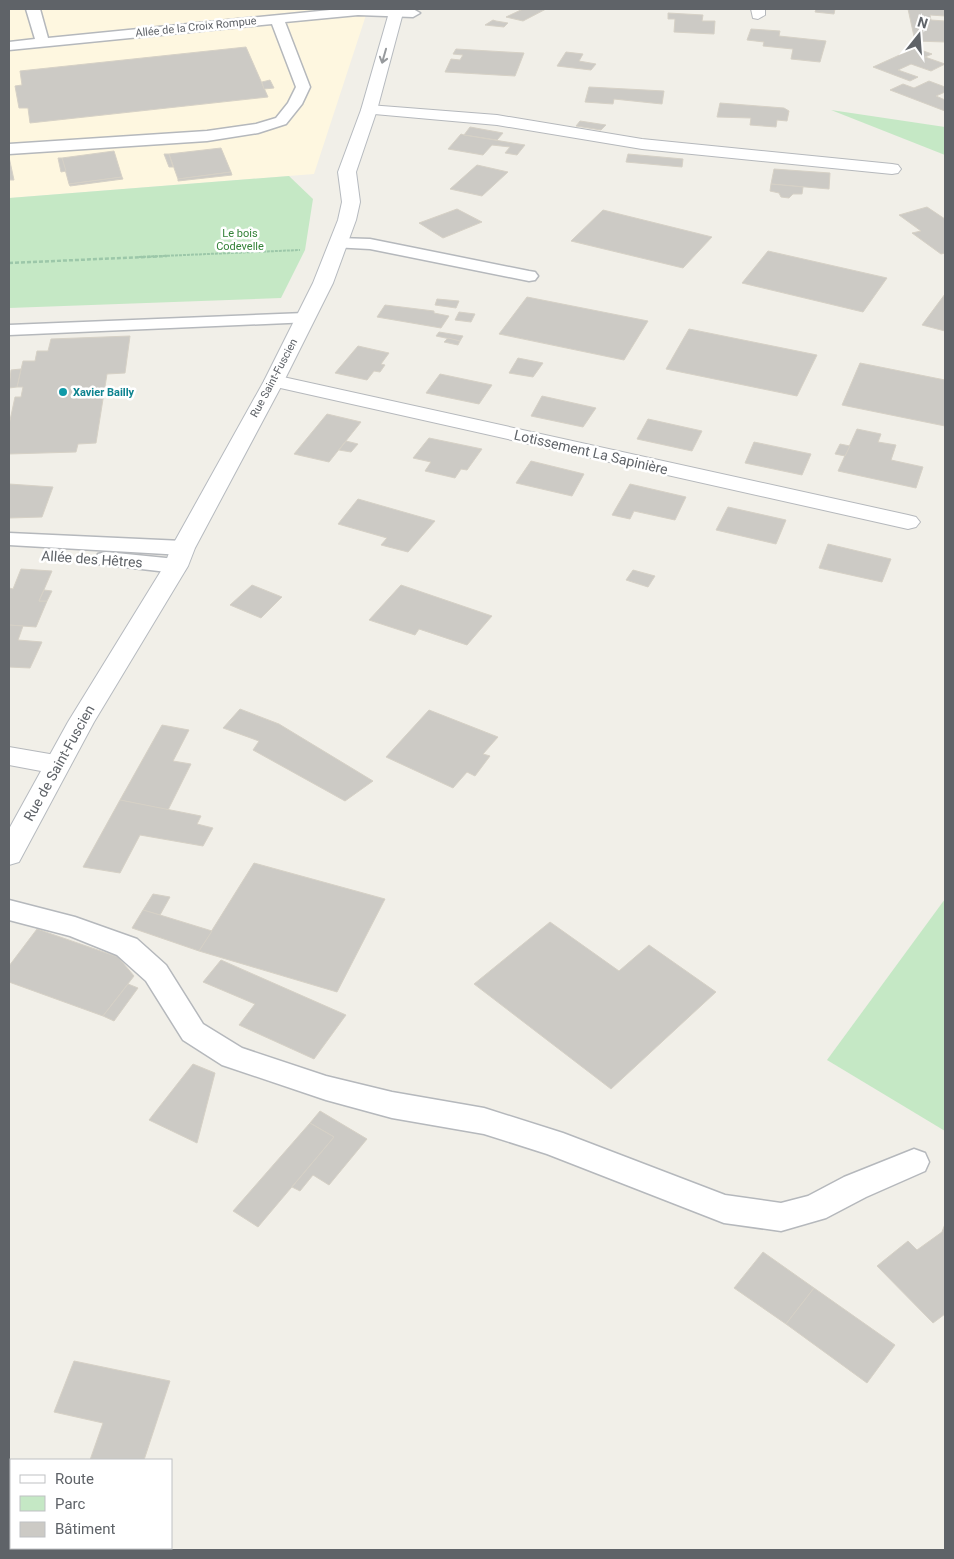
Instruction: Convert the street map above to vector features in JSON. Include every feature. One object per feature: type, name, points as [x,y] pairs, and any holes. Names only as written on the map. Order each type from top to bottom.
[{"type":"main road","points":[[404,44],[405,11]]},
{"type":"main road","name":"Rue Saint-Fuscien","points":[[350,202],[347,172],[405,11]]},
{"type":"main road","points":[[380,127],[391,92]]},
{"type":"main road","points":[[369,110],[497,120],[642,144],[892,168]]},
{"type":"main road","name":"Rue Saint-Fuscien","points":[[110,672],[179,557],[274,381],[324,283],[350,202],[365,177]]},
{"type":"main road","name":"Lotissement La Sapinière","points":[[274,381],[908,522]]},
{"type":"main road","name":"Rue de Saint-Fuscien","points":[[9,854],[57,764],[110,672]]},
{"type":"main road","points":[[9,756],[57,764]]},
{"type":"lane","points":[[34,9],[43,42]]},
{"type":"lane","name":"Allée de la Croix Rompue","points":[[9,46],[358,11],[405,11]]},
{"type":"lane","points":[[9,149],[208,136],[258,128],[281,121],[295,104],[303,87],[278,19]]},
{"type":"lane","points":[[338,243],[370,244],[529,276]]},
{"type":"lane","points":[[9,330],[306,318]]},
{"type":"lane","points":[[9,538],[179,557]]},
{"type":"lane","name":"Allée des Hêtres","points":[[9,555],[122,559],[179,557]]},
{"type":"lane","points":[[9,910],[75,927],[127,947],[156,973],[193,1032],[232,1057],[326,1088],[392,1105],[484,1121],[552,1142],[724,1209],[781,1217],[815,1208],[854,1188],[914,1162]]},
{"type":"path","points":[[9,263],[305,250]]},
{"type":"shaded area","points":[[9,9],[368,9],[314,174],[9,198]]},
{"type":"green space","points":[[831,110],[945,127],[945,155]]},
{"type":"green space","name":"Le bois Codevelle","points":[[289,176],[313,199],[305,250],[281,298],[9,308],[9,198]]},
{"type":"green space","points":[[945,899],[945,1131],[827,1060]]},
{"type":"building","points":[[523,9],[546,9],[523,21],[506,17]]},
{"type":"building","points":[[816,9],[835,9],[834,14],[815,12]]},
{"type":"building","points":[[908,9],[945,9],[945,16],[930,15],[931,20],[945,21],[945,42],[915,41]]},
{"type":"building","points":[[668,13],[703,15],[702,21],[715,21],[714,34],[674,32],[675,19],[668,19]]},
{"type":"building","points":[[493,20],[508,23],[504,27],[485,25]]},
{"type":"building","points":[[751,29],[780,31],[779,36],[826,41],[820,62],[791,59],[793,49],[763,46],[764,42],[747,40]]},
{"type":"building","points":[[246,47],[268,97],[30,123],[28,108],[19,108],[15,86],[22,85],[20,71]]},
{"type":"building","points":[[915,48],[932,54],[925,57],[945,64],[931,71],[911,64],[898,70],[918,77],[910,81],[873,67]]},
{"type":"building","points":[[456,49],[524,53],[515,76],[445,72],[451,59],[460,60],[463,55],[453,54]]},
{"type":"building","points":[[566,52],[583,54],[579,61],[596,64],[591,70],[557,66]]},
{"type":"building","points":[[270,80],[274,88],[264,89],[262,82]]},
{"type":"building","points":[[929,81],[945,87],[945,92],[936,96],[945,100],[945,111],[890,90],[903,84],[914,88]]},
{"type":"building","points":[[589,87],[664,91],[662,104],[614,99],[613,104],[585,102]]},
{"type":"building","points":[[720,103],[784,108],[789,111],[787,121],[777,120],[776,127],[750,125],[751,118],[717,117]]},
{"type":"building","points":[[580,121],[606,125],[601,130],[576,126]]},
{"type":"building","points":[[470,127],[503,133],[497,140],[464,135]]},
{"type":"building","points":[[461,134],[525,145],[517,155],[505,153],[510,147],[492,145],[483,155],[448,149]]},
{"type":"building","points":[[221,148],[231,172],[178,179],[169,154]]},
{"type":"building","points":[[114,151],[122,177],[69,184],[62,158]]},
{"type":"building","points":[[164,154],[169,154],[173,167],[169,167]]},
{"type":"building","points":[[628,154],[683,159],[682,167],[626,162]]},
{"type":"building","points":[[9,157],[14,180],[9,180]]},
{"type":"building","points":[[58,158],[62,158],[66,171],[61,172]]},
{"type":"building","points":[[477,165],[508,172],[482,196],[450,189]]},
{"type":"building","points":[[774,169],[830,173],[829,189],[771,184]]},
{"type":"building","points":[[231,172],[232,175],[178,181],[178,179]]},
{"type":"building","points":[[122,177],[123,179],[70,186],[69,184]]},
{"type":"building","points":[[771,184],[803,187],[802,194],[793,194],[789,198],[781,197],[779,193],[770,191]]},
{"type":"building","points":[[927,207],[945,219],[945,253],[941,254],[912,233],[921,231],[899,215]]},
{"type":"building","points":[[457,209],[482,222],[443,238],[419,223]]},
{"type":"building","points":[[603,210],[712,237],[683,268],[571,241]]},
{"type":"building","points":[[768,251],[887,278],[863,312],[742,283]]},
{"type":"building","points":[[945,294],[945,331],[922,325]]},
{"type":"building","points":[[527,297],[648,321],[624,360],[499,334]]},
{"type":"building","points":[[437,299],[459,301],[456,308],[435,305]]},
{"type":"building","points":[[385,305],[434,311],[434,313],[449,316],[441,328],[377,317]]},
{"type":"building","points":[[459,312],[475,314],[471,322],[455,320]]},
{"type":"building","points":[[689,329],[817,355],[797,396],[666,369]]},
{"type":"building","points":[[439,332],[463,336],[460,341],[436,336]]},
{"type":"building","name":"Xavier Bailly","points":[[130,336],[125,373],[107,374],[96,443],[78,444],[76,452],[9,454],[9,425],[15,397],[21,397],[23,387],[17,387],[23,361],[35,361],[37,351],[48,351],[51,339]]},
{"type":"building","points":[[448,338],[460,341],[458,345],[444,342]]},
{"type":"building","points":[[358,346],[389,353],[381,364],[385,365],[380,372],[374,371],[367,380],[335,373]]},
{"type":"building","points":[[518,358],[543,363],[533,377],[509,373]]},
{"type":"building","points":[[860,363],[945,380],[945,426],[842,405]]},
{"type":"building","points":[[21,369],[17,387],[9,388],[11,370]]},
{"type":"building","points":[[440,374],[492,385],[479,404],[426,393]]},
{"type":"building","points":[[542,396],[596,408],[583,427],[531,416]]},
{"type":"building","points":[[327,414],[361,422],[329,462],[294,454]]},
{"type":"building","points":[[648,419],[702,431],[692,451],[637,439]]},
{"type":"building","points":[[857,429],[881,434],[878,442],[896,445],[891,460],[923,467],[916,488],[838,471]]},
{"type":"building","points":[[429,438],[482,449],[467,470],[461,469],[455,478],[425,471],[431,462],[413,458]]},
{"type":"building","points":[[346,441],[358,444],[351,452],[339,450]]},
{"type":"building","points":[[754,442],[811,454],[802,475],[745,463]]},
{"type":"building","points":[[840,444],[850,446],[845,456],[835,454]]},
{"type":"building","points":[[531,461],[584,474],[572,496],[516,483]]},
{"type":"building","points":[[9,484],[53,487],[42,517],[9,518]]},
{"type":"building","points":[[630,484],[686,497],[675,520],[634,511],[630,519],[612,515]]},
{"type":"building","points":[[358,499],[435,521],[408,552],[381,545],[387,538],[338,524]]},
{"type":"building","points":[[728,507],[786,520],[776,544],[716,530]]},
{"type":"building","points":[[828,544],[891,559],[882,582],[819,568]]},
{"type":"building","points":[[21,569],[52,571],[39,601],[47,601],[36,627],[9,625],[9,588],[13,589]]},
{"type":"building","points":[[633,570],[655,576],[648,587],[626,580]]},
{"type":"building","points":[[252,585],[282,597],[261,618],[230,605]]},
{"type":"building","points":[[401,585],[492,616],[467,645],[419,629],[415,635],[369,620]]},
{"type":"building","points":[[44,590],[52,591],[47,601],[39,601]]},
{"type":"building","points":[[9,625],[23,626],[18,640],[42,642],[30,668],[9,667]]},
{"type":"building","points":[[240,709],[279,724],[373,781],[345,801],[253,750],[259,741],[223,728]]},
{"type":"building","points":[[429,710],[498,737],[483,754],[490,756],[475,776],[467,772],[453,788],[386,757]]},
{"type":"building","points":[[162,725],[189,730],[173,761],[191,764],[168,810],[120,800]]},
{"type":"building","points":[[120,800],[201,816],[197,824],[213,828],[203,846],[140,835],[120,873],[83,867]]},
{"type":"building","points":[[254,863],[385,899],[337,992],[199,951]]},
{"type":"building","points":[[153,894],[170,897],[160,915],[143,910]]},
{"type":"building","points":[[143,910],[212,931],[199,951],[132,928]]},
{"type":"building","points":[[550,922],[619,971],[649,945],[716,992],[611,1089],[474,984]]},
{"type":"building","points":[[37,929],[118,957],[134,976],[103,1016],[9,982],[9,966]]},
{"type":"building","points":[[221,960],[346,1015],[314,1059],[239,1025],[255,1004],[203,982]]},
{"type":"building","points":[[128,984],[138,988],[114,1021],[103,1016]]},
{"type":"building","points":[[193,1064],[215,1073],[197,1143],[149,1120]]},
{"type":"building","points":[[320,1111],[367,1139],[329,1185],[313,1175],[300,1191],[292,1187],[334,1137],[310,1123]]},
{"type":"building","points":[[310,1123],[334,1137],[258,1227],[233,1211]]},
{"type":"building","points":[[945,1224],[945,1314],[933,1323],[877,1266],[908,1241],[917,1250],[942,1232]]},
{"type":"building","points":[[763,1252],[814,1288],[786,1324],[734,1288]]},
{"type":"building","points":[[814,1288],[895,1345],[867,1383],[786,1324]]},
{"type":"building","points":[[74,1361],[170,1381],[144,1459],[90,1459],[103,1423],[54,1412]]},
{"type":"building","points":[[44,1549],[116,1549],[115,1550]]},
{"type":"place","name":"Xavier Bailly","points":[[63,392]]}]
